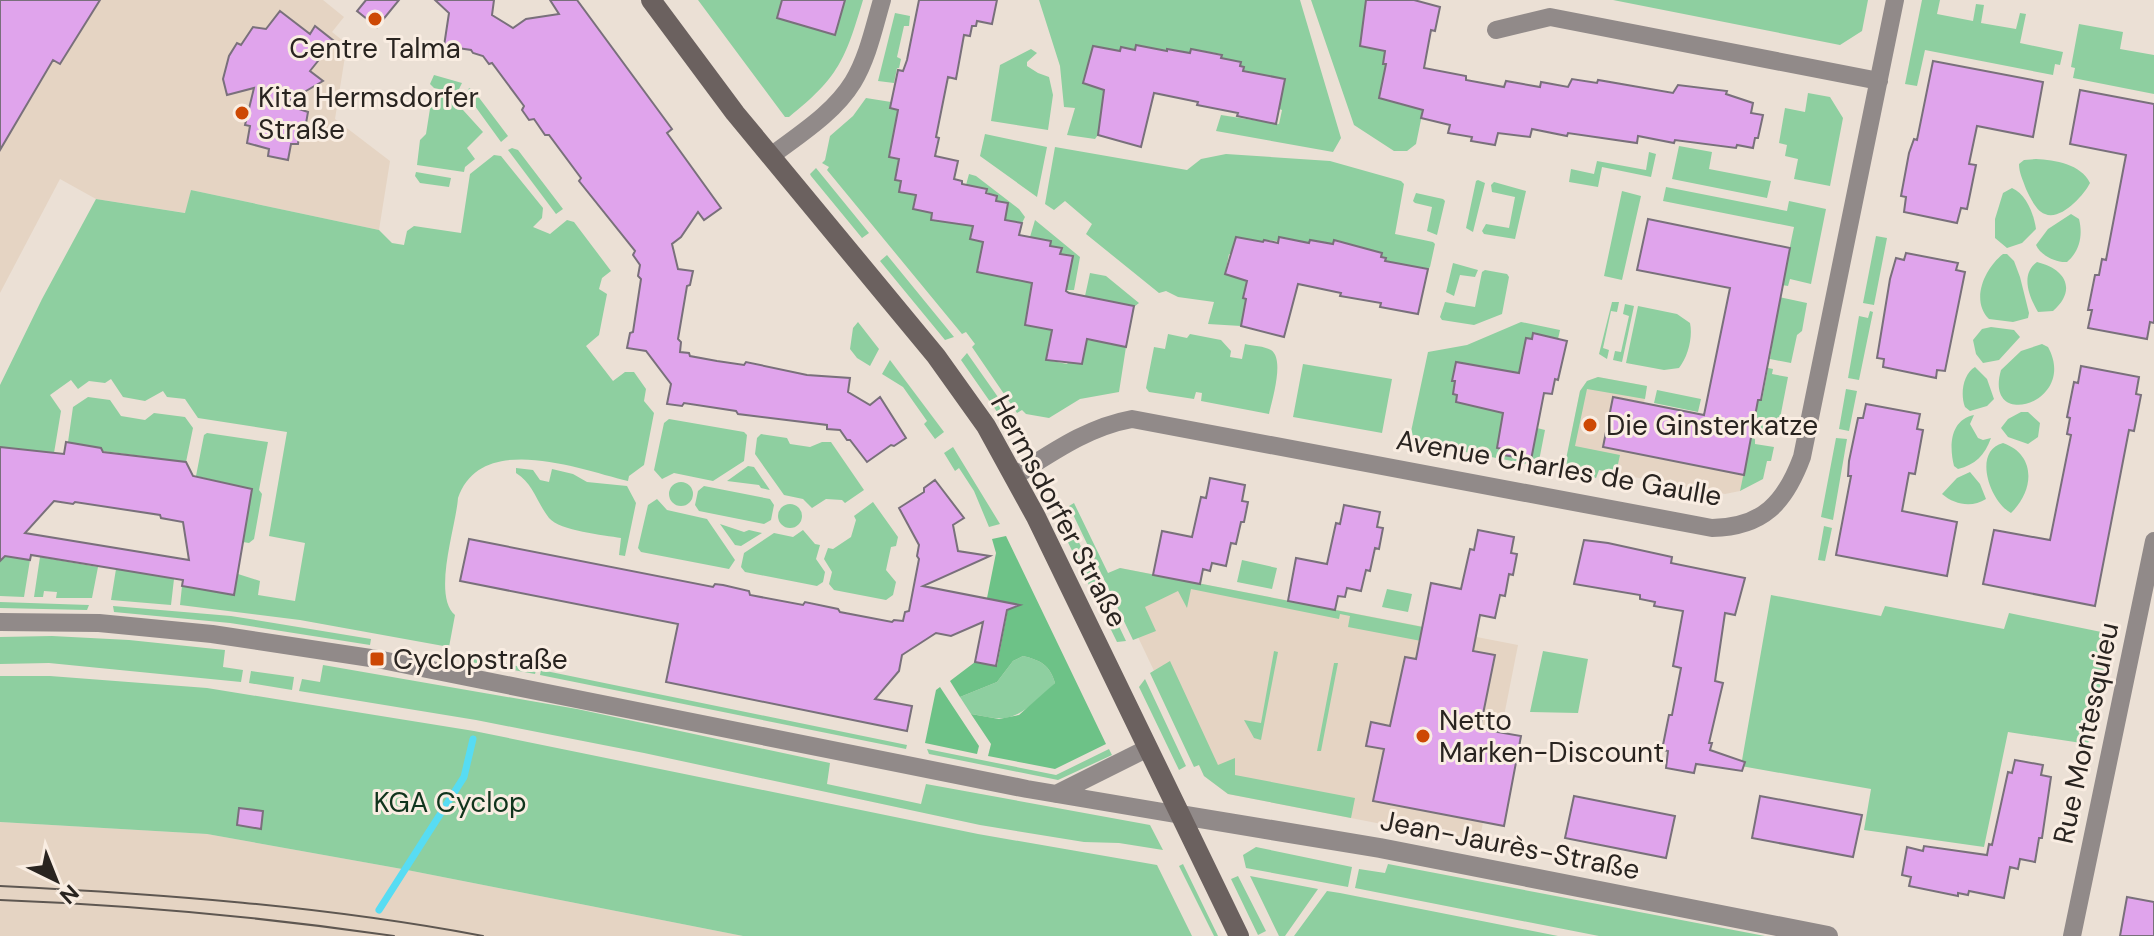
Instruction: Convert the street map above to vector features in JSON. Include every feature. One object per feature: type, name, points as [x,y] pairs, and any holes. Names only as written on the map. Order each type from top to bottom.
[{"type":"main road","name":"Hermsdorfer Straße","points":[[651,0],[771,156],[936,356],[980,417],[1015,476],[1239,936]]},
{"type":"street","points":[[771,156],[843,96],[855,79],[868,50],[882,0]]},
{"type":"street","name":"Avenue Charles de Gaulle","points":[[1015,476],[1080,436],[1108,423],[1132,419],[1712,528],[1730,528],[1760,517],[1783,497],[1802,457],[1895,0]]},
{"type":"street","points":[[1496,30],[1550,17],[1879,81]]},
{"type":"street","name":"Rue Montesquieu","points":[[2072,936],[2154,541]]},
{"type":"street","points":[[0,622],[99,623],[198,633],[377,659],[1056,794],[1181,815]]},
{"type":"street","points":[[1056,794],[1148,748]]},
{"type":"street","name":"Jean-Jaurès-Straße","points":[[1181,815],[1380,848],[1828,936]]},
{"type":"shaded area","points":[[0,0],[323,0],[344,17],[332,32],[347,44],[335,119],[390,161],[379,230],[191,190],[186,213],[96,199],[60,179],[0,293]]},
{"type":"shaded area","name":"Die Ginsterkatze","points":[[1598,377],[1647,386],[1644,403],[1613,397],[1603,447],[1744,475],[1740,491],[1725,494],[1675,485],[1671,479],[1664,483],[1599,470],[1596,478],[1564,471],[1580,391],[1587,381]]},
{"type":"shaded area","points":[[1120,568],[1518,645],[1479,843],[1228,794],[1204,776],[1108,574]]},
{"type":"shaded area","points":[[0,822],[207,834],[743,936],[0,936]]},
{"type":"green space","points":[[698,0],[782,0],[777,18],[834,35],[845,0],[863,0],[845,53],[830,78],[806,103],[785,117]]},
{"type":"green space","points":[[1039,0],[1300,0],[1341,138],[1333,152],[1216,131],[1221,115],[1279,124],[1285,79],[1243,71],[1221,58],[1221,54],[1192,49],[1190,53],[1168,49],[1120,51],[1093,46],[1083,82],[1104,90],[1098,135],[1095,139],[1067,135],[1075,108],[1064,107],[1060,66]]},
{"type":"green space","points":[[1311,0],[1366,0],[1360,46],[1385,50],[1383,63],[1386,64],[1399,104],[1423,110],[1416,144],[1407,151],[1394,151],[1354,125]]},
{"type":"green space","points":[[1613,0],[1868,0],[1862,31],[1840,45]]},
{"type":"green space","points":[[1922,0],[1940,0],[1937,14],[1973,21],[1976,4],[1984,5],[1981,23],[2016,29],[2020,13],[2026,14],[2020,43],[2063,52],[2060,65],[2055,64],[2053,75],[1925,50],[1917,86],[1905,84]]},
{"type":"green space","points":[[895,13],[910,16],[909,26],[904,26],[897,57],[901,59],[899,68],[894,83],[878,81]]},
{"type":"green space","points":[[2079,24],[2123,32],[2120,49],[2154,55],[2154,94],[2073,78],[2075,68],[2071,67]]},
{"type":"green space","points":[[1031,49],[1037,53],[1027,62],[1027,66],[1049,77],[1053,95],[1048,130],[991,121],[1000,65]]},
{"type":"green space","points":[[434,75],[462,83],[457,93],[434,88],[430,84]]},
{"type":"green space","points":[[469,88],[508,136],[501,142],[465,97]]},
{"type":"green space","points":[[1808,93],[1830,97],[1843,118],[1830,186],[1794,179],[1798,159],[1785,156],[1787,145],[1779,143],[1785,108],[1805,112]]},
{"type":"green space","points":[[432,96],[453,99],[483,132],[467,148],[475,159],[465,167],[464,172],[417,165]]},
{"type":"green space","points":[[866,98],[891,102],[891,108],[899,110],[899,159],[895,179],[901,181],[899,192],[916,195],[913,209],[932,213],[932,220],[973,226],[970,239],[987,243],[1036,279],[1025,324],[1045,329],[1057,326],[1047,360],[1067,364],[1087,340],[1097,341],[1099,337],[1109,344],[1126,347],[1119,392],[1080,399],[1049,418],[1026,414],[1022,410],[1017,413],[972,347],[975,344],[966,332],[962,334],[827,170],[829,167],[822,163],[830,136],[853,116]]},
{"type":"green space","points":[[985,134],[1047,147],[1037,197],[980,156]]},
{"type":"green space","points":[[1679,146],[1712,152],[1709,169],[1771,181],[1767,198],[1672,179]]},
{"type":"green space","points":[[1055,147],[1187,170],[1201,159],[1226,154],[1330,161],[1401,181],[1404,184],[1395,234],[1433,242],[1430,267],[1385,261],[1382,253],[1335,240],[1333,244],[1310,240],[1309,243],[1263,242],[1236,237],[1225,274],[1247,281],[1241,326],[1208,324],[1214,302],[1178,297],[1166,291],[1159,293],[1086,234],[1092,224],[1065,201],[1054,210],[1045,204]]},
{"type":"green space","points":[[508,150],[518,150],[563,209],[556,214]]},
{"type":"green space","points":[[1649,152],[1656,154],[1651,177],[1602,167],[1598,187],[1569,182],[1571,169],[1594,174],[1597,161],[1646,170]]},
{"type":"green space","points":[[494,155],[501,156],[543,208],[542,218],[533,227],[550,234],[567,220],[574,222],[611,271],[602,278],[599,289],[607,294],[599,335],[586,346],[613,381],[625,372],[634,372],[646,389],[644,401],[654,413],[644,465],[629,476],[628,481],[559,463],[533,460],[509,460],[487,465],[470,478],[458,498],[447,560],[445,592],[448,605],[455,615],[449,647],[300,620],[180,605],[182,586],[234,595],[238,574],[260,581],[258,595],[295,601],[305,543],[269,536],[287,432],[198,418],[185,399],[167,397],[163,391],[145,401],[123,397],[111,379],[105,383],[89,381],[78,389],[71,380],[50,395],[61,411],[54,453],[0,447],[0,385],[96,199],[185,213],[191,190],[379,230],[392,243],[404,245],[407,231],[414,226],[461,233],[470,174]]},
{"type":"green space","points":[[2036,159],[2074,167],[2090,183],[2077,200],[2058,214],[2045,214],[2039,210],[2026,189],[2019,164],[2024,160]]},
{"type":"green space","points":[[816,168],[869,233],[862,238],[811,176]]},
{"type":"green space","points":[[416,172],[451,178],[449,187],[420,183]]},
{"type":"green space","points":[[969,174],[1019,209],[1025,217],[1022,223],[1005,220],[1008,204],[996,201],[997,196],[966,185]]},
{"type":"green space","points":[[1478,180],[1485,183],[1473,232],[1466,228]]},
{"type":"green space","points":[[1494,182],[1526,191],[1515,239],[1484,234],[1482,231],[1486,224],[1509,228],[1515,197],[1492,192]]},
{"type":"green space","points":[[1666,187],[1787,211],[1789,201],[1826,209],[1811,284],[1790,279],[1788,286],[1782,285],[1794,227],[1663,201]]},
{"type":"green space","points":[[2012,188],[2028,205],[2036,229],[2022,243],[2007,248],[1995,238],[1995,219],[2003,193]]},
{"type":"green space","points":[[1622,191],[1641,196],[1622,280],[1604,276]]},
{"type":"green space","points":[[1416,193],[1445,201],[1437,235],[1427,231],[1432,207],[1415,203]]},
{"type":"green space","points":[[2071,214],[2079,219],[2078,248],[2067,262],[2053,260],[2036,245],[2048,229]]},
{"type":"green space","points":[[1035,220],[1080,257],[1074,290],[1064,290],[1072,256],[1060,254],[1061,249],[1050,246],[1051,241],[1030,237]]},
{"type":"green space","points":[[1876,236],[1887,238],[1874,305],[1863,303]]},
{"type":"green space","points":[[2003,254],[2014,261],[2029,313],[2028,318],[2013,322],[1989,319],[1981,303],[1980,294],[1986,276]]},
{"type":"green space","points":[[887,255],[954,337],[945,340],[880,261]]},
{"type":"green space","points":[[2037,262],[2055,270],[2065,281],[2065,295],[2053,311],[2038,312],[2029,293],[2027,279]]},
{"type":"green space","points":[[1453,263],[1478,270],[1475,277],[1460,275],[1454,296],[1446,292]]},
{"type":"green space","points":[[1485,270],[1509,277],[1502,314],[1474,325],[1442,320],[1440,317],[1445,302],[1475,307]]},
{"type":"green space","points":[[1090,273],[1106,276],[1139,303],[1135,306],[1085,296]]},
{"type":"green space","points":[[1779,297],[1807,303],[1791,363],[1770,359]]},
{"type":"green space","points":[[1612,302],[1619,302],[1617,312],[1611,311],[1603,348],[1609,350],[1607,359],[1599,354]]},
{"type":"green space","points":[[1625,304],[1634,306],[1622,362],[1613,360],[1615,351],[1621,352],[1629,316],[1623,314]]},
{"type":"green space","points":[[1638,306],[1677,314],[1690,323],[1689,347],[1679,368],[1664,370],[1626,363]]},
{"type":"green space","points":[[1870,311],[1873,312],[1859,380],[1848,378],[1859,316],[1868,318]]},
{"type":"green space","points":[[858,322],[879,349],[870,366],[850,349],[853,328]]},
{"type":"green space","points":[[1521,322],[1560,330],[1558,339],[1534,334],[1532,339],[1526,338],[1521,376],[1514,372],[1456,362],[1453,394],[1457,395],[1456,402],[1507,414],[1502,420],[1497,447],[1504,449],[1503,455],[1531,460],[1537,428],[1545,430],[1538,466],[1409,441],[1428,352],[1467,345]]},
{"type":"green space","points":[[1982,329],[2014,330],[2020,337],[1999,360],[1983,363],[1976,354],[1973,340]]},
{"type":"green space","points":[[1168,334],[1187,338],[1190,334],[1221,340],[1231,351],[1230,357],[1242,359],[1245,344],[1271,350],[1277,362],[1277,371],[1269,414],[1201,401],[1202,393],[1196,392],[1194,399],[1149,392],[1146,388],[1154,347],[1165,349]]},
{"type":"green space","points":[[2042,344],[2048,347],[2054,367],[2051,383],[2042,395],[2029,403],[2016,405],[2005,400],[1999,389],[2001,370],[2021,351]]},
{"type":"green space","points":[[967,353],[1012,417],[1005,421],[1000,416],[961,360]]},
{"type":"green space","points":[[890,360],[944,432],[935,439],[924,424],[927,421],[903,387],[882,374]]},
{"type":"green space","points":[[1303,364],[1392,379],[1382,433],[1293,417]]},
{"type":"green space","points":[[1975,367],[1987,379],[1994,399],[1987,406],[1970,411],[1965,407],[1963,390],[1965,379]]},
{"type":"green space","points":[[1768,368],[1773,369],[1772,374],[1788,377],[1777,434],[1753,429]]},
{"type":"green space","points":[[1598,377],[1647,386],[1645,399],[1587,389],[1575,446],[1620,455],[1616,473],[1599,470],[1596,478],[1564,469],[1580,391],[1587,381]]},
{"type":"green space","points":[[1846,389],[1857,391],[1849,431],[1839,429]]},
{"type":"green space","points":[[1657,390],[1701,399],[1698,412],[1654,403]]},
{"type":"green space","points":[[88,397],[110,400],[121,416],[145,420],[154,413],[185,417],[193,428],[186,462],[103,451],[101,448],[68,442],[73,407]]},
{"type":"green space","points":[[2028,412],[2040,423],[2038,437],[2028,444],[2008,437],[2001,428],[2008,419]]},
{"type":"green space","points":[[1974,415],[1970,424],[1978,438],[1991,438],[1979,458],[1958,469],[1952,458],[1953,435],[1960,422]]},
{"type":"green space","points":[[669,419],[744,432],[747,435],[744,461],[713,481],[674,473],[662,479],[654,470],[664,423]]},
{"type":"green space","points":[[761,434],[787,438],[790,444],[810,447],[831,442],[864,490],[845,503],[826,499],[812,508],[803,499],[784,495],[755,454],[757,438]]},
{"type":"green space","points":[[204,435],[268,442],[254,539],[249,543],[243,542],[252,489],[196,476]]},
{"type":"green space","points":[[1751,438],[1755,439],[1755,444],[1774,447],[1763,479],[1740,491]]},
{"type":"green space","points":[[1836,438],[1847,439],[1833,520],[1821,517]]},
{"type":"green space","points":[[2003,443],[2022,456],[2027,465],[2028,484],[2011,513],[2003,507],[1991,488],[1986,466],[1988,456]]},
{"type":"green space","points":[[953,447],[1000,524],[989,527],[974,491],[959,468],[955,471],[944,453]]},
{"type":"green space","points":[[748,466],[754,467],[770,490],[759,485],[727,481]]},
{"type":"green space","points":[[516,468],[533,470],[540,480],[549,482],[552,469],[573,474],[587,482],[627,486],[636,503],[625,556],[619,555],[621,538],[572,529],[549,518],[531,488],[516,473]]},
{"type":"green space","points":[[1970,472],[1980,484],[1986,499],[1975,504],[1964,504],[1942,494],[1957,478]]},
{"type":"green space","points":[[681,482],[690,485],[693,494],[690,503],[681,506],[672,503],[669,494],[672,485]]},
{"type":"green space","points":[[704,486],[770,499],[774,505],[771,520],[764,524],[699,511],[695,505],[698,491]]},
{"type":"green space","points":[[657,499],[667,510],[707,519],[735,560],[729,569],[641,552],[638,548],[648,505]]},
{"type":"green space","points":[[873,502],[898,537],[896,546],[891,547],[886,570],[896,582],[893,595],[886,600],[834,590],[829,584],[832,572],[824,559],[828,548],[833,549],[851,537],[856,520],[854,516]]},
{"type":"green space","points":[[1074,503],[1108,573],[1120,568],[1469,636],[1463,649],[1348,627],[1350,616],[1340,614],[1339,619],[1191,589],[1187,608],[1178,591],[1145,607],[1156,631],[1133,640],[1069,506]]},
{"type":"green space","points":[[790,504],[801,511],[802,516],[795,527],[790,528],[779,521],[778,516],[785,505]]},
{"type":"green space","points":[[1063,509],[1126,641],[1117,642],[1054,514]]},
{"type":"green space","points":[[720,524],[744,532],[762,533],[741,546],[735,545]]},
{"type":"green space","points":[[1824,526],[1832,528],[1825,561],[1818,560]]},
{"type":"green space","points":[[803,530],[815,544],[820,545],[816,559],[825,572],[823,582],[817,586],[745,572],[741,567],[744,553],[774,533],[793,537]]},
{"type":"green space","points":[[1006,536],[1106,744],[1055,769],[988,756],[991,744],[971,714],[999,719],[1019,715],[1055,683],[1044,664],[1023,656],[1013,661],[997,682],[960,697],[950,681],[975,662],[997,666],[1009,603],[987,598],[996,553],[992,539]]},
{"type":"green space","points":[[0,555],[30,560],[24,597],[0,596]]},
{"type":"green space","points":[[40,557],[98,567],[92,598],[56,598],[57,592],[44,591],[43,597],[34,597]]},
{"type":"green space","points":[[1242,560],[1277,568],[1272,589],[1237,582]]},
{"type":"green space","points":[[116,569],[174,579],[171,605],[111,600]]},
{"type":"green space","points":[[1387,589],[1412,594],[1408,612],[1382,607]]},
{"type":"green space","points":[[1771,595],[1881,616],[1885,606],[2004,629],[2009,613],[2111,634],[2088,744],[2008,732],[1984,847],[1864,830],[1871,789],[1741,766]]},
{"type":"green space","points":[[0,602],[89,605],[87,610],[0,608]]},
{"type":"green space","points":[[113,606],[231,616],[371,639],[370,645],[230,623],[114,612]]},
{"type":"green space","points":[[52,636],[225,650],[223,667],[243,670],[241,682],[49,663],[0,664],[0,637]]},
{"type":"green space","points":[[1274,651],[1278,652],[1261,740],[1254,738],[1244,720],[1261,723]]},
{"type":"green space","points":[[1543,651],[1588,659],[1578,713],[1530,712]]},
{"type":"green space","points":[[469,656],[536,670],[535,674],[471,662]]},
{"type":"green space","points":[[1023,656],[1044,664],[1055,683],[1016,715],[996,718],[971,714],[960,697],[997,682],[1013,661]]},
{"type":"green space","points":[[1170,661],[1218,765],[1235,758],[1235,775],[1355,798],[1351,818],[1228,794],[1204,776],[1199,765],[1194,767],[1150,673]]},
{"type":"green space","points":[[1334,663],[1338,663],[1321,751],[1317,751]]},
{"type":"green space","points":[[323,665],[577,709],[830,763],[827,784],[921,804],[926,784],[1150,825],[1163,850],[1119,843],[1084,842],[980,825],[644,753],[476,720],[299,691],[302,679],[320,682]]},
{"type":"green space","points":[[541,670],[907,745],[906,749],[540,675]]},
{"type":"green space","points":[[251,671],[294,677],[292,690],[249,683]]},
{"type":"green space","name":"KGA Cyclop","points":[[0,676],[50,676],[207,688],[474,731],[978,834],[1157,865],[1192,936],[743,936],[207,834],[0,822]]},
{"type":"green space","points":[[1145,679],[1186,766],[1179,770],[1139,687]]},
{"type":"green space","points":[[940,687],[979,746],[977,754],[925,743],[936,690]]},
{"type":"green space","points":[[927,749],[1056,775],[1109,749],[1112,755],[1058,780],[929,754]]},
{"type":"green space","points":[[1256,847],[1352,867],[1348,887],[1246,868],[1243,855]]},
{"type":"green space","points":[[1183,864],[1218,936],[1214,936],[1179,866]]},
{"type":"green space","points":[[1388,864],[1765,936],[1599,936],[1355,888],[1359,869],[1385,873]]},
{"type":"green space","points":[[1238,876],[1266,931],[1258,935],[1231,879]]},
{"type":"green space","points":[[1250,876],[1318,889],[1285,936],[1279,936]]},
{"type":"green space","points":[[1327,891],[1340,893],[1558,936],[1294,936]]},
{"type":"building","points":[[0,0],[100,0],[60,64],[53,60],[0,150]]},
{"type":"building","name":"Centre Talma","points":[[366,0],[399,0],[377,27],[357,11]]},
{"type":"building","points":[[435,0],[494,0],[492,15],[513,28],[526,19],[559,14],[550,0],[577,0],[672,129],[667,133],[721,208],[704,220],[698,212],[681,237],[672,244],[678,269],[693,271],[690,285],[687,286],[678,339],[681,342],[680,352],[807,375],[850,378],[848,392],[870,405],[880,397],[906,438],[867,462],[840,430],[827,429],[827,425],[738,414],[736,411],[684,403],[682,406],[667,404],[671,384],[646,351],[627,348],[630,333],[633,332],[641,279],[638,276],[640,265],[633,255],[635,251],[579,181],[581,178],[549,135],[545,135],[534,119],[529,120],[522,110],[524,106],[492,63],[489,64],[483,56],[471,50],[444,46],[449,13]]},
{"type":"building","points":[[782,0],[845,0],[835,35],[777,18]]},
{"type":"building","points":[[919,0],[997,0],[992,24],[977,21],[976,26],[972,26],[970,36],[964,35],[956,79],[948,77],[935,156],[958,161],[954,179],[962,181],[962,184],[987,189],[986,193],[997,196],[996,201],[1008,203],[1005,220],[1022,223],[1019,235],[1051,241],[1050,246],[1062,248],[1060,254],[1073,256],[1066,291],[1134,306],[1126,347],[1087,339],[1082,364],[1046,360],[1052,330],[1025,325],[1032,283],[977,272],[983,242],[970,239],[973,226],[931,220],[932,213],[913,209],[916,195],[899,192],[901,181],[895,180],[899,159],[889,157],[898,110],[890,108],[898,70],[903,71],[907,60]]},
{"type":"building","points":[[1366,0],[1414,0],[1440,7],[1435,31],[1431,30],[1424,68],[1504,87],[1506,81],[1540,87],[1541,82],[1568,87],[1572,79],[1597,83],[1598,80],[1673,93],[1678,85],[1727,91],[1726,94],[1753,103],[1751,113],[1763,115],[1758,138],[1755,138],[1753,148],[1737,145],[1736,148],[1675,140],[1674,143],[1638,136],[1637,143],[1532,129],[1530,137],[1498,133],[1495,145],[1448,133],[1450,125],[1421,118],[1423,110],[1379,98],[1386,64],[1383,64],[1385,51],[1360,46]]},
{"type":"building","points":[[280,11],[310,34],[315,26],[334,41],[310,71],[323,81],[284,104],[308,112],[305,129],[300,129],[298,144],[291,144],[288,160],[268,156],[269,149],[247,143],[250,126],[245,125],[254,88],[227,95],[223,79],[229,56],[237,43],[241,45],[253,27],[266,29]]},
{"type":"building","points":[[1136,45],[1222,55],[1221,58],[1241,62],[1243,71],[1285,79],[1276,124],[1154,93],[1141,147],[1098,135],[1104,90],[1083,83],[1093,46],[1120,51],[1121,47],[1135,50]]},
{"type":"building","points":[[1933,61],[2043,82],[2033,137],[1977,126],[1969,164],[1976,165],[1967,209],[1961,208],[1957,223],[1904,212],[1906,197],[1901,196],[1909,153],[1914,139],[1917,140]]},
{"type":"building","points":[[2080,90],[2154,104],[2154,323],[2150,322],[2147,339],[2088,328],[2095,275],[2099,275],[2102,259],[2106,260],[2126,155],[2070,144]]},
{"type":"building","points":[[1648,219],[1790,248],[1744,475],[1603,447],[1613,397],[1704,415],[1730,288],[1637,270]]},
{"type":"building","points":[[1236,237],[1278,243],[1279,237],[1309,243],[1310,240],[1333,244],[1334,240],[1382,253],[1385,261],[1428,269],[1418,314],[1380,307],[1381,303],[1298,284],[1284,337],[1241,326],[1247,281],[1225,274]]},
{"type":"building","points":[[1906,253],[1958,263],[1956,270],[1965,272],[1945,371],[1937,370],[1936,378],[1883,367],[1884,359],[1877,358],[1890,279],[1896,258],[1904,260]]},
{"type":"building","points":[[1533,333],[1567,341],[1552,394],[1544,393],[1531,460],[1503,455],[1504,449],[1497,448],[1503,413],[1456,402],[1457,395],[1453,394],[1455,381],[1452,381],[1456,362],[1519,373],[1526,338],[1532,339]]},
{"type":"building","points":[[2081,366],[2139,377],[2136,394],[2141,395],[2134,431],[2129,430],[2095,606],[1983,584],[1994,530],[2050,540],[2071,435],[2067,434],[2070,418],[2067,417],[2074,382],[2078,383]]},
{"type":"building","points":[[1866,404],[1920,414],[1917,429],[1923,430],[1915,474],[1909,473],[1902,511],[1957,522],[1947,576],[1836,555],[1851,476],[1848,476],[1849,461],[1858,418],[1863,418]]},
{"type":"building","points":[[66,442],[101,448],[103,452],[186,462],[193,476],[252,489],[234,595],[182,586],[183,580],[31,555],[30,560],[5,556],[0,561],[0,447],[64,454]],"holes":[[[54,501],[160,515],[161,518],[183,522],[189,560],[25,533]]]},
{"type":"building","points":[[1210,478],[1245,485],[1242,501],[1248,502],[1244,522],[1241,522],[1236,544],[1231,543],[1226,566],[1212,563],[1210,571],[1203,569],[1200,584],[1153,575],[1162,531],[1192,537],[1201,497],[1206,498]]},
{"type":"building","points":[[935,480],[964,518],[953,525],[958,551],[990,556],[923,586],[1020,605],[1007,610],[996,666],[975,662],[983,622],[951,636],[936,633],[902,655],[899,671],[875,699],[912,706],[907,731],[666,682],[678,624],[460,581],[469,539],[713,587],[715,584],[723,585],[749,591],[750,595],[803,605],[805,602],[892,622],[903,621],[905,612],[909,611],[919,545],[899,508],[924,492],[924,488]]},
{"type":"building","points":[[1344,505],[1380,512],[1377,527],[1383,528],[1379,549],[1375,548],[1361,591],[1347,588],[1345,597],[1338,596],[1335,610],[1288,601],[1296,558],[1327,564],[1336,523],[1340,524]]},
{"type":"building","points":[[1478,530],[1514,537],[1511,553],[1517,554],[1513,575],[1509,574],[1505,596],[1500,595],[1495,618],[1480,615],[1473,651],[1495,655],[1480,729],[1521,736],[1504,826],[1373,801],[1384,749],[1366,746],[1371,722],[1390,726],[1405,657],[1416,659],[1431,583],[1461,589],[1470,549],[1474,550]]},
{"type":"building","points":[[1584,540],[1672,557],[1671,563],[1745,578],[1735,615],[1725,613],[1715,681],[1723,683],[1709,743],[1712,743],[1710,750],[1745,762],[1742,771],[1696,764],[1694,773],[1666,768],[1668,751],[1662,750],[1681,668],[1673,666],[1683,611],[1654,606],[1655,602],[1640,599],[1640,595],[1574,584]]},
{"type":"building","points":[[2015,760],[2043,765],[2041,775],[2051,777],[2042,838],[2039,838],[2035,862],[2020,859],[2018,869],[2010,867],[2004,898],[1969,891],[1968,895],[1958,893],[1958,896],[1909,886],[1911,877],[1902,875],[1907,847],[1923,851],[1924,846],[1987,855],[2008,772],[2012,773]]},
{"type":"building","points":[[1574,796],[1675,816],[1666,858],[1565,838]]},
{"type":"building","points":[[1760,796],[1862,815],[1853,857],[1752,838]]},
{"type":"building","points":[[239,808],[263,811],[261,829],[237,825]]},
{"type":"building","points":[[2127,897],[2154,902],[2154,936],[2120,936]]},
{"type":"waterway","points":[[379,910],[464,777],[473,739]]},
{"type":"tram line","points":[[0,886],[303,909],[483,936]]},
{"type":"tram line","points":[[0,900],[197,913],[394,936]]},
{"type":"place","name":"Centre Talma","points":[[375,19]]},
{"type":"place","name":"Kita Hermsdorfer Straße","points":[[242,113]]},
{"type":"place","name":"Die Ginsterkatze","points":[[1590,425]]},
{"type":"place","name":"Cyclopstraße","points":[[377,659]]},
{"type":"place","name":"Netto Marken-Discount","points":[[1423,736]]}]
